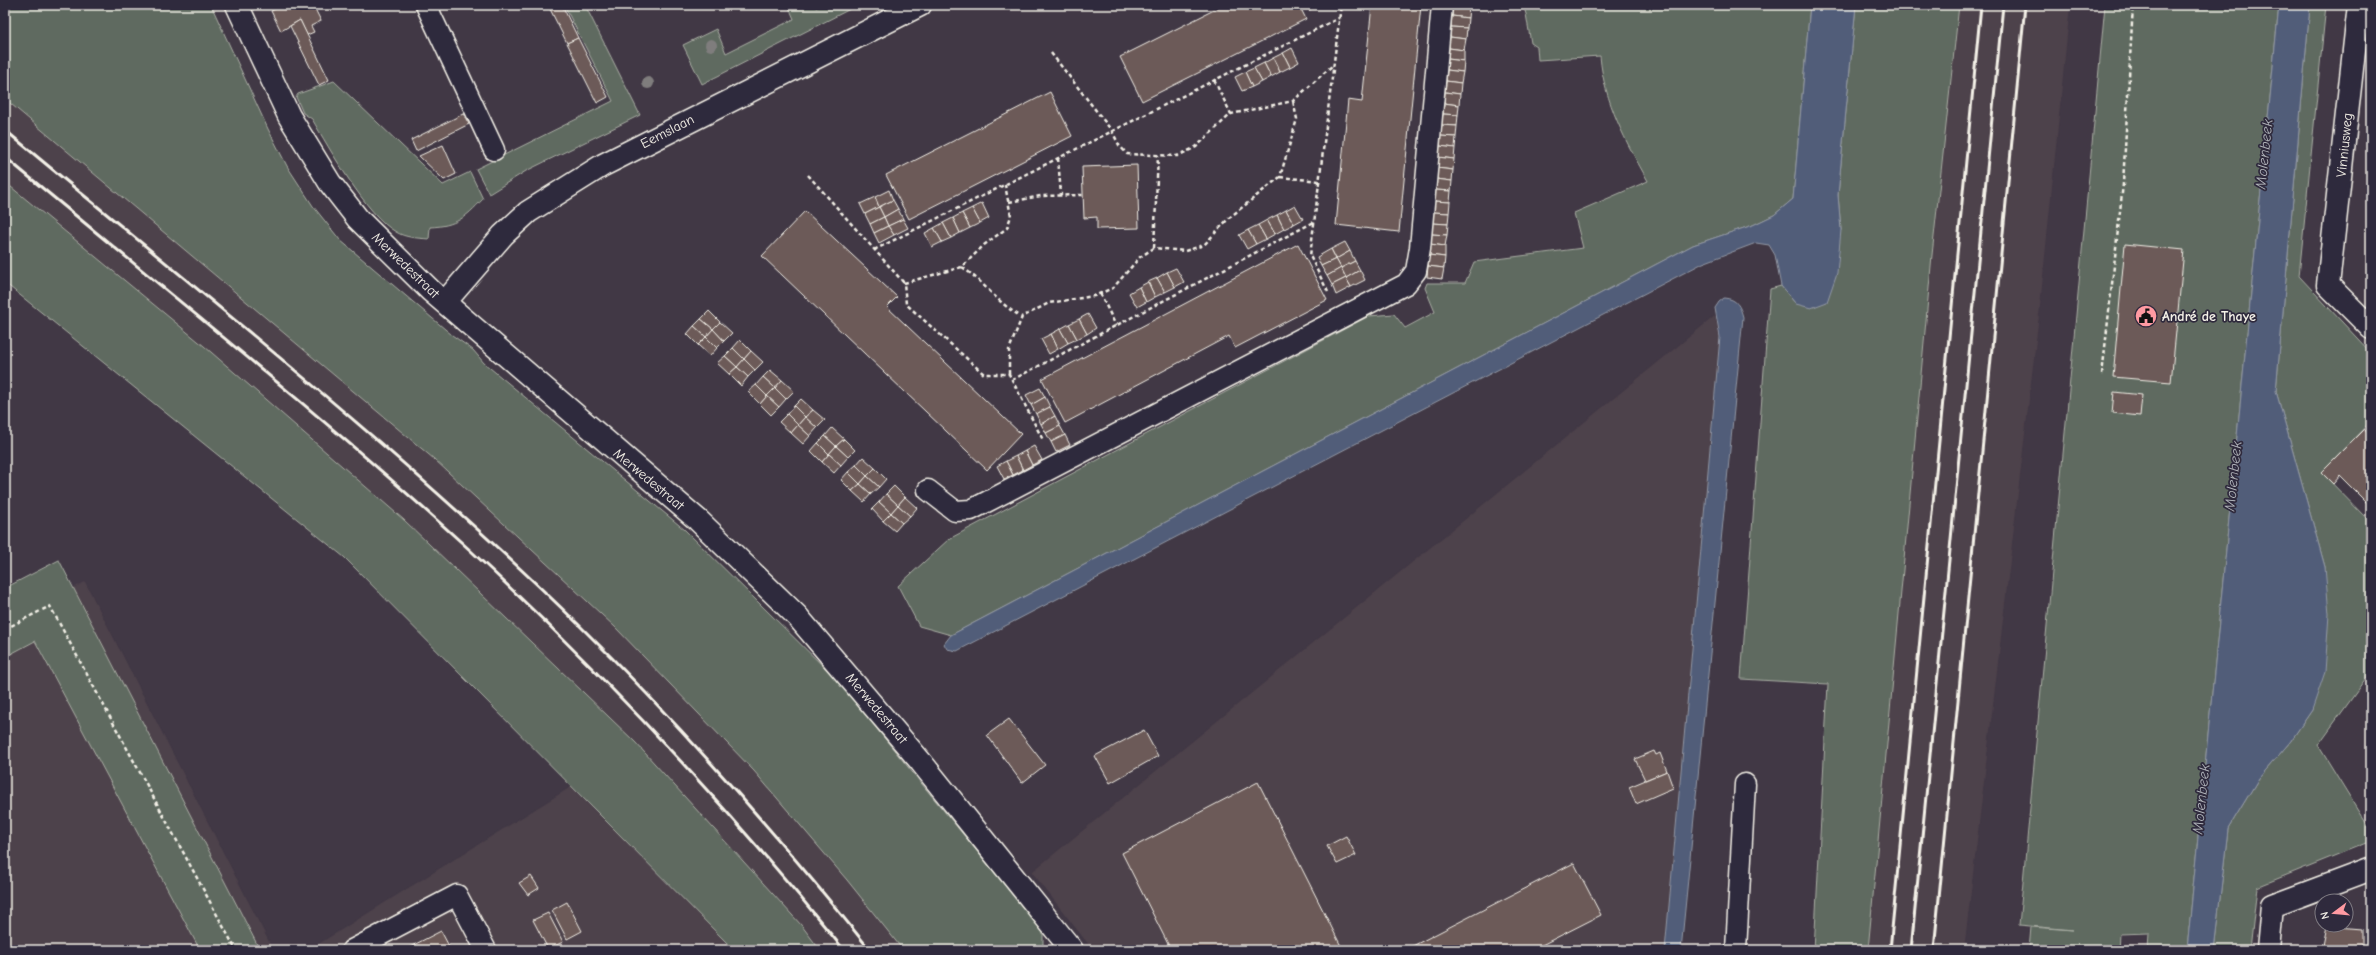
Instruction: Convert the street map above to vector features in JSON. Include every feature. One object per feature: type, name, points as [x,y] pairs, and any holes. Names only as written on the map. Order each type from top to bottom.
[{"type":"street","name":"Eemslaan","points":[[445,302],[503,235],[528,212],[602,165],[920,5]]},
{"type":"street","name":"Vinniusweg","points":[[2359,5],[2328,285],[2371,328]]},
{"type":"street","name":"Merwedestraat","points":[[239,6],[289,116],[330,183],[358,219],[383,245],[529,377],[698,520],[797,616],[921,762],[1072,950]]},
{"type":"street","points":[[2268,950],[2272,906],[2371,869]]},
{"type":"lane","points":[[426,5],[494,150]]},
{"type":"lane","points":[[928,490],[955,511],[971,510],[1406,284],[1416,271],[1420,248],[1442,5]]},
{"type":"lane","points":[[1736,950],[1746,784]]},
{"type":"lane","points":[[352,950],[457,895],[486,950]]},
{"type":"path","points":[[1341,5],[1310,256],[1341,318]]},
{"type":"path","points":[[2102,375],[2123,184],[2133,5]]},
{"type":"path","points":[[874,250],[1339,18]]},
{"type":"path","points":[[1050,53],[1112,131],[1119,145],[1127,154],[1177,156],[1196,147],[1231,114],[1293,101],[1334,64]]},
{"type":"path","points":[[1214,80],[1231,114]]},
{"type":"path","points":[[1056,466],[1009,374],[1009,350],[1022,317],[1049,303],[1100,293],[1113,288],[1140,257],[1154,248],[1185,251],[1204,245],[1229,218],[1280,177],[1297,119],[1293,101]]},
{"type":"path","points":[[1154,248],[1158,155]]},
{"type":"path","points":[[1058,158],[1060,196]]},
{"type":"path","points":[[808,175],[904,282],[906,304],[984,374],[1009,374]]},
{"type":"path","points":[[1280,177],[1319,181]]},
{"type":"path","points":[[904,282],[962,268],[984,245],[1007,228],[1011,216],[1005,185]]},
{"type":"path","points":[[1009,202],[1041,196],[1083,195]]},
{"type":"path","points":[[1012,380],[1314,222]]},
{"type":"path","points":[[962,268],[974,276],[1011,311],[1022,317]]},
{"type":"path","points":[[1100,293],[1116,326]]},
{"type":"path","points":[[5,629],[50,606],[236,950]]},
{"type":"shaded area","points":[[5,5],[211,5],[268,129],[287,166],[313,206],[340,240],[452,335],[473,350],[484,363],[685,530],[836,679],[1043,932],[1043,950],[903,950],[847,880],[754,771],[615,627],[434,459],[5,99]]},
{"type":"shaded area","points":[[564,5],[585,5],[640,115],[526,171],[489,194],[476,169],[613,101]]},
{"type":"shaded area","points":[[788,5],[815,5],[816,8],[822,5],[858,5],[702,84],[683,45],[716,29],[726,53],[794,19]]},
{"type":"shaded area","points":[[1523,5],[1810,5],[1793,199],[1774,215],[1753,225],[1693,245],[951,635],[919,626],[898,586],[949,539],[1369,316],[1394,314],[1405,328],[1435,312],[1425,288],[1427,283],[1465,283],[1474,262],[1583,248],[1574,213],[1648,181],[1617,121],[1606,89],[1600,56],[1538,60],[1537,47],[1531,43]]},
{"type":"shaded area","points":[[1856,5],[1959,5],[1932,255],[1868,950],[1814,950],[1828,684],[1741,679],[1770,289],[1781,286],[1796,304],[1841,230],[1838,195]]},
{"type":"shaded area","points":[[1959,5],[2070,5],[2040,306],[1964,950],[1868,950],[1932,255]]},
{"type":"shaded area","points":[[2105,5],[2279,5],[2187,950],[2148,950],[2149,933],[2120,934],[2119,950],[2029,950],[2031,927],[2073,930],[2019,925]]},
{"type":"shaded area","points":[[2310,5],[2326,5],[2299,276],[2371,353],[2371,421],[2321,472],[2371,523],[2371,672],[2318,745],[2371,831],[2371,841],[2257,887],[2250,950],[2214,950],[2228,829],[2259,778],[2290,742],[2312,710],[2325,567],[2276,391]]},
{"type":"shaded area","points":[[334,81],[443,185],[470,172],[483,199],[460,220],[447,225],[430,227],[429,239],[404,235],[396,232],[385,224],[361,197],[328,147],[312,119],[303,113],[296,97],[298,94]]},
{"type":"shaded area","points":[[5,99],[434,459],[615,627],[754,771],[847,880],[903,950],[820,950],[802,926],[404,520],[204,346],[5,182]]},
{"type":"shaded area","points":[[5,182],[204,346],[404,520],[635,742],[802,926],[820,950],[734,950],[344,557],[5,283]]},
{"type":"shaded area","points":[[1715,316],[1720,337],[1665,950],[1093,950],[1032,872]]},
{"type":"shaded area","points":[[59,560],[260,950],[200,950],[35,641],[5,657],[5,588]]},
{"type":"shaded area","points":[[85,582],[273,950],[5,950],[5,622]]},
{"type":"shaded area","points":[[571,787],[734,950],[309,950]]},
{"type":"water","points":[[1810,5],[1856,5],[1838,195],[1841,230],[1837,273],[1827,302],[1811,308],[1796,304],[1781,286],[1775,255],[1769,245],[1756,243],[1703,263],[957,651],[947,649],[944,644],[951,635],[1693,245],[1753,225],[1774,215],[1793,199]]},
{"type":"water","points":[[2279,5],[2310,5],[2276,391],[2325,567],[2329,614],[2325,672],[2312,710],[2290,742],[2259,778],[2228,829],[2214,950],[2187,950]]},
{"type":"water","points":[[1724,298],[1732,300],[1737,304],[1743,317],[1681,950],[1665,950],[1720,337],[1715,308]]},
{"type":"building","points":[[283,5],[313,5],[321,21],[311,26],[314,32],[307,35],[300,20],[281,31],[271,11]]},
{"type":"building","points":[[548,5],[562,5],[578,38],[567,43]]},
{"type":"building","points":[[1224,5],[1299,5],[1306,19],[1142,101],[1120,57]]},
{"type":"building","points":[[1306,5],[1320,5],[1309,10]]},
{"type":"building","points":[[1372,5],[1421,5],[1399,232],[1336,225],[1348,100],[1362,102]]},
{"type":"building","points":[[1453,5],[1469,7],[1468,18],[1452,16]]},
{"type":"building","points":[[1452,16],[1468,18],[1467,28],[1451,27]]},
{"type":"building","points":[[300,20],[329,80],[319,85],[290,26]]},
{"type":"building","points":[[1451,27],[1467,28],[1466,39],[1450,37]]},
{"type":"building","points":[[1450,37],[1466,39],[1464,50],[1449,48]]},
{"type":"building","points":[[578,38],[608,97],[597,103],[567,43]]},
{"type":"building","points":[[1292,48],[1299,62],[1290,67],[1283,53]]},
{"type":"building","points":[[1449,48],[1464,50],[1464,61],[1448,59]]},
{"type":"building","points":[[1283,53],[1290,67],[1280,72],[1273,58]]},
{"type":"building","points":[[1273,58],[1280,72],[1271,77],[1264,63]]},
{"type":"building","points":[[1448,59],[1464,61],[1463,72],[1447,70]]},
{"type":"building","points":[[1264,63],[1271,77],[1262,82],[1254,68]]},
{"type":"building","points":[[1254,68],[1262,82],[1252,87],[1245,72]]},
{"type":"building","points":[[1447,70],[1463,72],[1461,83],[1446,81]]},
{"type":"building","points":[[1245,72],[1252,87],[1242,91],[1235,77]]},
{"type":"building","points":[[1446,81],[1461,83],[1460,94],[1445,92]]},
{"type":"building","points":[[1050,92],[1072,136],[909,219],[886,175]]},
{"type":"building","points":[[1445,92],[1460,94],[1459,105],[1444,103]]},
{"type":"building","points":[[1444,103],[1459,105],[1458,115],[1443,114]]},
{"type":"building","points":[[463,114],[469,124],[416,151],[411,140]]},
{"type":"building","points":[[1443,114],[1458,115],[1457,126],[1441,125]]},
{"type":"building","points":[[1441,125],[1457,126],[1456,137],[1440,136]]},
{"type":"building","points":[[1440,136],[1456,137],[1455,148],[1440,146]]},
{"type":"building","points":[[443,145],[456,174],[444,180],[419,156]]},
{"type":"building","points":[[1440,146],[1455,148],[1454,159],[1438,157]]},
{"type":"building","points":[[1438,157],[1454,159],[1453,170],[1437,168]]},
{"type":"building","points":[[1137,165],[1139,228],[1097,229],[1097,217],[1084,218],[1082,167]]},
{"type":"building","points":[[1437,168],[1453,170],[1452,181],[1436,179]]},
{"type":"building","points":[[1436,179],[1452,181],[1451,191],[1435,190]]},
{"type":"building","points":[[889,190],[893,200],[879,207],[875,197]]},
{"type":"building","points":[[1435,190],[1451,191],[1450,202],[1434,201]]},
{"type":"building","points":[[875,197],[879,207],[865,214],[860,204]]},
{"type":"building","points":[[893,200],[898,209],[884,217],[879,207]]},
{"type":"building","points":[[1434,201],[1450,202],[1449,213],[1433,212]]},
{"type":"building","points":[[982,203],[989,218],[980,223],[972,208]]},
{"type":"building","points":[[1295,205],[1303,219],[1294,224],[1286,210]]},
{"type":"building","points":[[879,207],[884,217],[870,224],[865,214]]},
{"type":"building","points":[[972,208],[980,223],[970,228],[962,213]]},
{"type":"building","points":[[898,209],[903,219],[888,226],[884,217]]},
{"type":"building","points":[[1286,210],[1294,224],[1284,229],[1277,215]]},
{"type":"building","points":[[805,211],[897,297],[887,307],[1021,434],[987,470],[762,256]]},
{"type":"building","points":[[1433,212],[1449,213],[1448,224],[1432,223]]},
{"type":"building","points":[[962,213],[970,228],[960,233],[953,218]]},
{"type":"building","points":[[1277,215],[1284,229],[1275,234],[1267,220]]},
{"type":"building","points":[[884,217],[888,226],[874,233],[870,224]]},
{"type":"building","points":[[953,218],[960,233],[951,238],[943,223]]},
{"type":"building","points":[[903,219],[908,228],[894,235],[888,226]]},
{"type":"building","points":[[1267,220],[1275,234],[1266,239],[1258,225]]},
{"type":"building","points":[[943,223],[951,238],[942,242],[934,228]]},
{"type":"building","points":[[1432,223],[1448,224],[1447,235],[1431,234]]},
{"type":"building","points":[[1258,225],[1266,239],[1256,244],[1248,230]]},
{"type":"building","points":[[888,226],[894,235],[879,243],[874,233]]},
{"type":"building","points":[[934,228],[942,242],[932,247],[925,233]]},
{"type":"building","points":[[1248,230],[1256,244],[1247,249],[1239,235]]},
{"type":"building","points":[[1431,234],[1447,235],[1445,246],[1430,244]]},
{"type":"building","points":[[1345,242],[1350,251],[1336,259],[1331,249]]},
{"type":"building","points":[[1298,244],[1327,300],[1235,348],[1229,336],[1065,423],[1042,379]]},
{"type":"building","points":[[1430,244],[1445,246],[1445,257],[1429,255]]},
{"type":"building","points":[[2125,244],[2184,250],[2171,382],[2113,377]]},
{"type":"building","points":[[1331,249],[1336,259],[1321,266],[1317,257]]},
{"type":"building","points":[[1350,251],[1355,261],[1341,268],[1336,259]]},
{"type":"building","points":[[1429,255],[1445,257],[1444,268],[1428,266]]},
{"type":"building","points":[[1336,259],[1341,268],[1327,276],[1321,266]]},
{"type":"building","points":[[1355,261],[1360,270],[1346,278],[1341,268]]},
{"type":"building","points":[[1428,266],[1444,268],[1442,279],[1427,277]]},
{"type":"building","points":[[1176,268],[1184,282],[1175,287],[1167,272]]},
{"type":"building","points":[[1341,268],[1346,278],[1332,285],[1327,276]]},
{"type":"building","points":[[1360,270],[1365,280],[1351,287],[1346,278]]},
{"type":"building","points":[[1167,272],[1175,287],[1165,292],[1157,278]]},
{"type":"building","points":[[1157,278],[1165,292],[1155,297],[1148,282]]},
{"type":"building","points":[[1346,278],[1351,287],[1336,295],[1332,285]]},
{"type":"building","points":[[1148,282],[1155,297],[1146,302],[1139,287]]},
{"type":"building","points":[[1139,287],[1146,302],[1137,307],[1129,293]]},
{"type":"building","points":[[709,311],[720,322],[713,329],[701,319]]},
{"type":"building","points":[[1088,314],[1096,328],[1087,334],[1079,319]]},
{"type":"building","points":[[701,319],[713,329],[706,337],[694,326]]},
{"type":"building","points":[[1079,319],[1087,334],[1077,339],[1069,324]]},
{"type":"building","points":[[720,322],[732,333],[724,341],[713,329]]},
{"type":"building","points":[[1069,324],[1077,339],[1068,343],[1060,329]]},
{"type":"building","points":[[694,326],[706,337],[698,345],[687,334]]},
{"type":"building","points":[[713,329],[724,341],[717,348],[706,337]]},
{"type":"building","points":[[1060,329],[1068,343],[1058,349],[1051,334]]},
{"type":"building","points":[[1051,334],[1058,349],[1049,354],[1041,339]]},
{"type":"building","points":[[706,337],[717,348],[710,356],[698,345]]},
{"type":"building","points":[[740,340],[751,351],[744,359],[733,348]]},
{"type":"building","points":[[733,348],[744,359],[737,367],[725,356]]},
{"type":"building","points":[[751,351],[763,362],[755,370],[744,359]]},
{"type":"building","points":[[725,356],[737,367],[729,374],[717,363]]},
{"type":"building","points":[[744,359],[755,370],[748,377],[737,367]]},
{"type":"building","points":[[737,367],[748,377],[741,386],[729,374]]},
{"type":"building","points":[[770,370],[782,380],[775,388],[763,377]]},
{"type":"building","points":[[763,377],[775,388],[767,396],[756,385]]},
{"type":"building","points":[[782,380],[794,391],[786,399],[775,388]]},
{"type":"building","points":[[756,385],[767,396],[760,404],[748,392]]},
{"type":"building","points":[[775,388],[786,399],[779,407],[767,396]]},
{"type":"building","points":[[1040,388],[1045,397],[1031,405],[1026,395]]},
{"type":"building","points":[[2114,392],[2142,395],[2140,416],[2112,413]]},
{"type":"building","points":[[767,396],[779,407],[771,415],[760,404]]},
{"type":"building","points":[[1045,397],[1050,407],[1036,414],[1031,405]]},
{"type":"building","points":[[801,399],[813,410],[805,417],[794,406]]},
{"type":"building","points":[[794,406],[805,417],[798,425],[787,414]]},
{"type":"building","points":[[1050,407],[1055,416],[1041,424],[1036,414]]},
{"type":"building","points":[[813,410],[825,420],[817,428],[805,417]]},
{"type":"building","points":[[787,414],[798,425],[791,433],[779,422]]},
{"type":"building","points":[[1055,416],[1060,426],[1046,433],[1041,424]]},
{"type":"building","points":[[805,417],[817,428],[810,436],[798,425]]},
{"type":"building","points":[[798,425],[810,436],[803,444],[791,433]]},
{"type":"building","points":[[1060,426],[1065,435],[1051,442],[1046,433]]},
{"type":"building","points":[[832,428],[844,439],[836,446],[825,436]]},
{"type":"building","points":[[2364,429],[2371,437],[2371,507],[2340,476],[2333,484],[2321,472]]},
{"type":"building","points":[[1065,435],[1070,445],[1056,452],[1051,442]]},
{"type":"building","points":[[825,436],[836,446],[829,454],[818,443]]},
{"type":"building","points":[[844,439],[855,450],[848,457],[836,446]]},
{"type":"building","points":[[818,443],[829,454],[822,462],[811,451]]},
{"type":"building","points":[[836,446],[848,457],[841,465],[829,454]]},
{"type":"building","points":[[1034,446],[1042,460],[1032,465],[1025,451]]},
{"type":"building","points":[[1025,451],[1032,465],[1023,470],[1016,456]]},
{"type":"building","points":[[829,454],[841,465],[834,473],[822,462]]},
{"type":"building","points":[[1016,456],[1023,470],[1013,475],[1006,461]]},
{"type":"building","points":[[863,457],[875,468],[867,476],[856,465]]},
{"type":"building","points":[[1006,461],[1013,475],[1004,479],[997,466]]},
{"type":"building","points":[[856,465],[867,476],[860,484],[848,472]]},
{"type":"building","points":[[875,468],[886,479],[879,487],[867,476]]},
{"type":"building","points":[[848,472],[860,484],[852,491],[841,480]]},
{"type":"building","points":[[867,476],[879,487],[871,494],[860,484]]},
{"type":"building","points":[[860,484],[871,494],[864,502],[852,491]]},
{"type":"building","points":[[894,486],[905,497],[898,505],[886,494]]},
{"type":"building","points":[[886,494],[898,505],[891,513],[879,502]]},
{"type":"building","points":[[905,497],[917,508],[910,516],[898,505]]},
{"type":"building","points":[[879,502],[891,513],[883,521],[872,509]]},
{"type":"building","points":[[898,505],[910,516],[902,523],[891,513]]},
{"type":"building","points":[[891,513],[902,523],[895,531],[883,521]]},
{"type":"building","points":[[1009,719],[1045,765],[1022,783],[987,735]]},
{"type":"building","points":[[1144,730],[1158,756],[1110,783],[1095,756]]},
{"type":"building","points":[[1654,751],[1656,755],[1660,753],[1667,771],[1645,780],[1635,759]]},
{"type":"building","points":[[1667,771],[1673,788],[1636,804],[1629,787]]},
{"type":"building","points":[[1258,782],[1342,948],[1339,950],[1171,950],[1122,853]]},
{"type":"building","points":[[1346,836],[1356,855],[1337,864],[1327,846]]},
{"type":"building","points":[[1574,863],[1601,915],[1538,947],[1540,950],[1405,950]]},
{"type":"building","points":[[531,876],[539,888],[528,895],[519,883]]},
{"type":"building","points":[[567,902],[582,931],[567,939],[552,910]]},
{"type":"building","points":[[548,913],[563,942],[548,949],[533,920]]},
{"type":"building","points":[[2354,928],[2362,929],[2362,950],[2322,950],[2326,933],[2354,933]]},
{"type":"building","points":[[441,931],[451,950],[404,950]]},
{"type":"railway","points":[[1890,950],[1981,5]]},
{"type":"railway","points":[[1911,950],[2003,5]]},
{"type":"railway","points":[[1934,950],[2025,5]]},
{"type":"railway","points":[[5,130],[296,371],[440,495],[510,559],[617,663],[692,742],[765,824],[870,950]]},
{"type":"railway","points":[[5,157],[299,400],[414,500],[521,598],[618,694],[711,794],[844,950]]},
{"type":"place","name":"André de Thaye","points":[[2146,316]]},
{"type":"water label","name":"Molenbeek","points":[[2264,154]]},
{"type":"water label","name":"Molenbeek","points":[[2233,476]]},
{"type":"water label","name":"Molenbeek","points":[[2201,799]]}]
